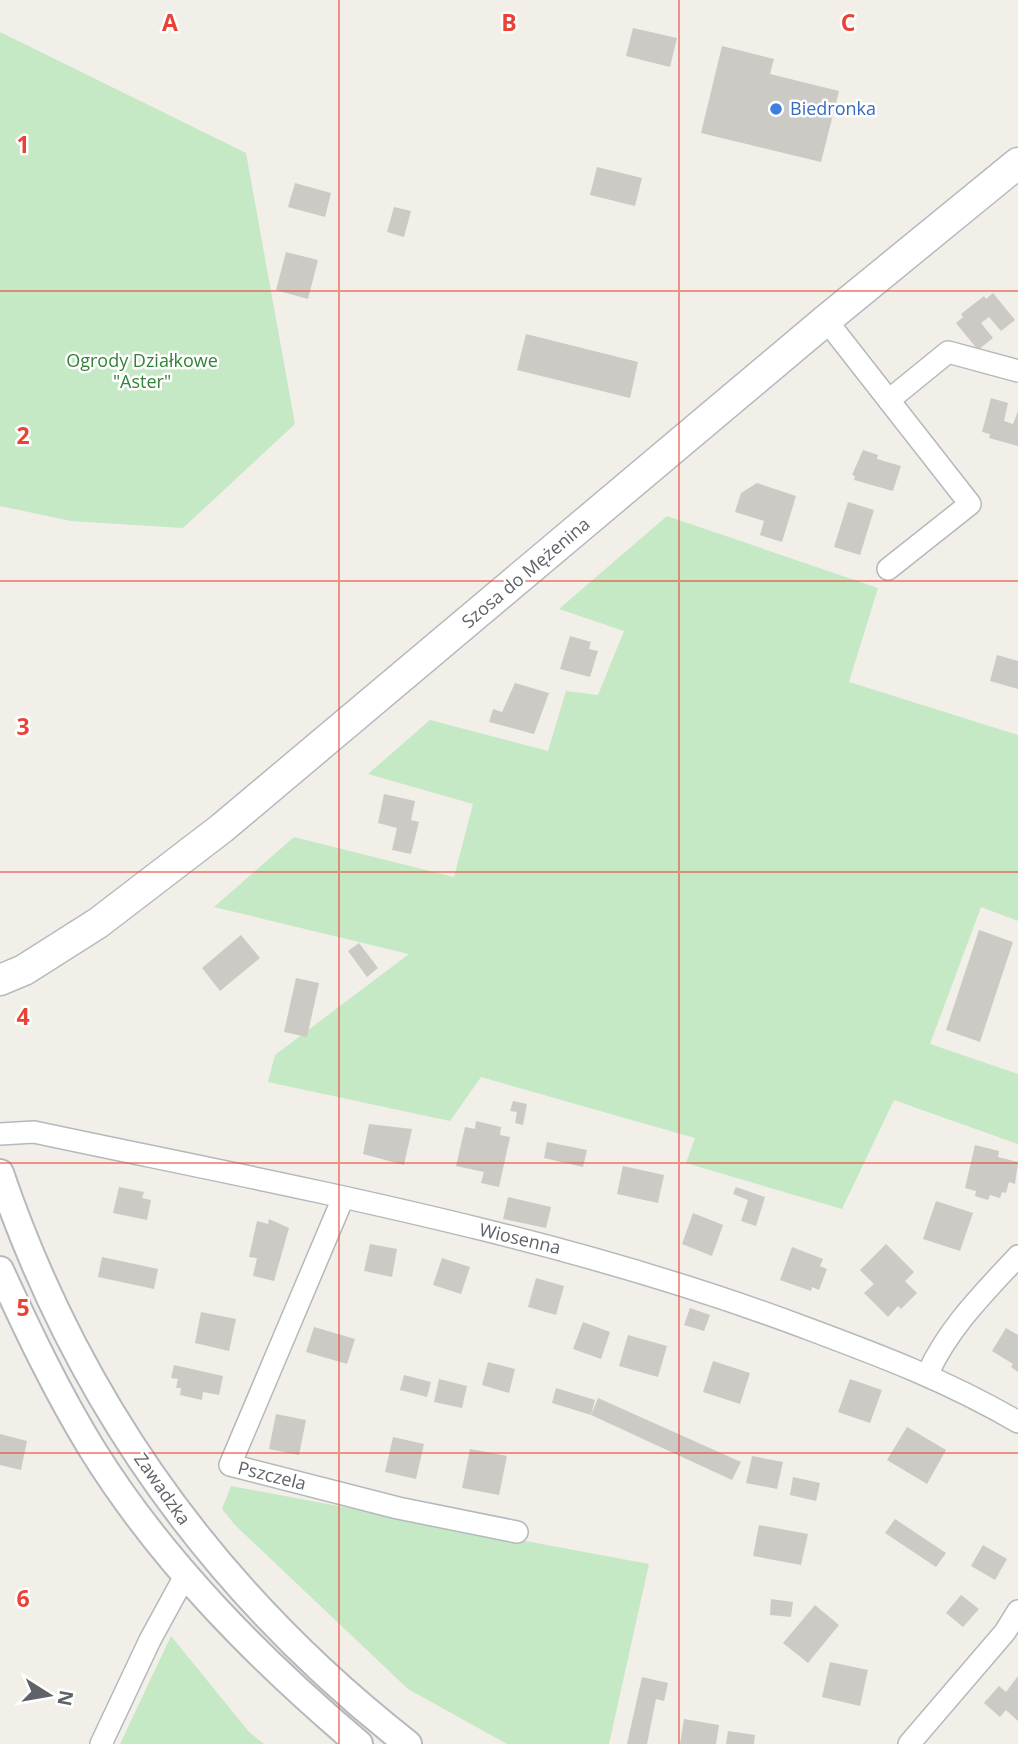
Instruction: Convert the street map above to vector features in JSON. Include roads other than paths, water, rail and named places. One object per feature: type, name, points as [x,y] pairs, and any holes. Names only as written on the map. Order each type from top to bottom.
[{"type":"main road","name":"Szosa do Mężenina","points":[[0,1000],[12,975],[97,923],[222,828],[826,320],[1018,163]]},
{"type":"street","points":[[826,320],[970,504],[888,569]]},
{"type":"street","points":[[889,400],[948,352],[1018,371]]},
{"type":"street","name":"Wiosenna","points":[[0,1134],[24,1130],[553,1246],[665,1279],[928,1373],[1018,1422]]},
{"type":"street","name":"Zawadzka","points":[[0,1173],[24,1244],[53,1308],[104,1406],[195,1537],[281,1632],[348,1698],[408,1744]]},
{"type":"street","name":"Pszczela","points":[[343,1198],[230,1465],[398,1508],[517,1532]]},
{"type":"street","points":[[928,1373],[941,1346],[961,1317],[1018,1256]]},
{"type":"street","name":"Zawadzka","points":[[0,1270],[55,1385],[93,1451],[139,1516],[237,1632],[294,1689],[359,1744]]},
{"type":"street","points":[[23,1321],[53,1308]]},
{"type":"street","points":[[101,1744],[150,1640],[186,1574]]},
{"type":"street","points":[[909,1744],[1005,1632],[1018,1611]]},
{"type":"place","name":"Biedronka","points":[[776,109]]},
{"type":"park label","name":"Ogrody Działkowe \"Aster\"","points":[[142,371]]}]
